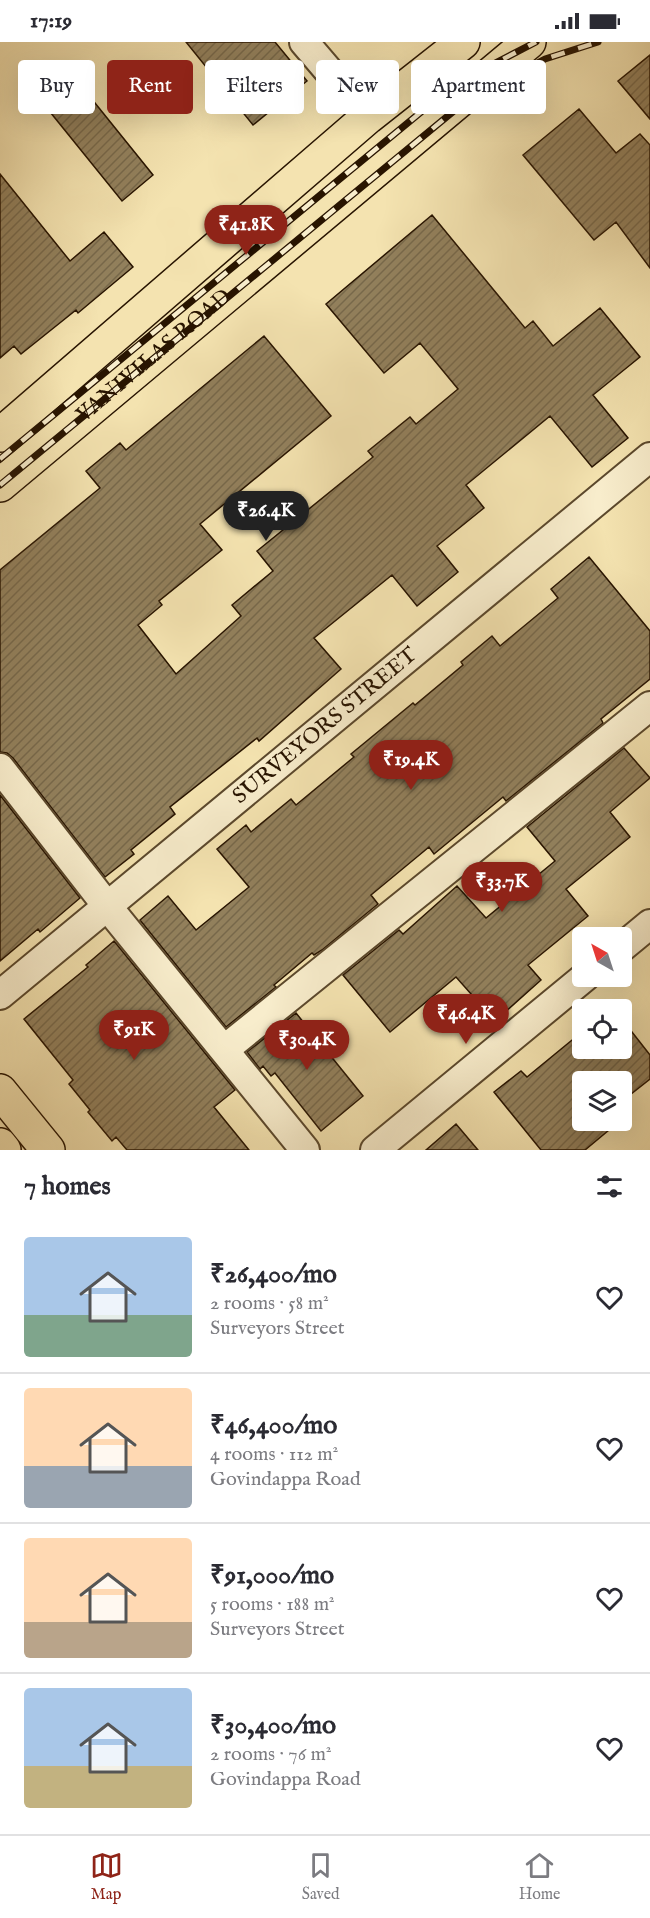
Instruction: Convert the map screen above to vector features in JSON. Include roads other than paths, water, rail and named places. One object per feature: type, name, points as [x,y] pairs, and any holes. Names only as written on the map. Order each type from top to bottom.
[{"type":"main road","name":"VANIVILAS ROAD","points":[[0,435],[368,117],[463,42]]},
{"type":"main road","name":"VANIVILAS ROAD","points":[[0,485],[529,42]]},
{"type":"main road","points":[[0,1091],[48,1150]]},
{"type":"main road","points":[[0,1145],[4,1150]]},
{"type":"street","points":[[304,42],[368,117]]},
{"type":"street","name":"SURVEYORS STREET","points":[[0,995],[650,457]]},
{"type":"street","points":[[225,1050],[650,706]]},
{"type":"street","points":[[0,768],[107,906],[305,1150]]},
{"type":"street","points":[[632,939],[650,924]]},
{"type":"street","points":[[375,1150],[573,987]]},
{"type":"railway","points":[[0,459],[455,84],[536,42]]},
{"type":"railway","points":[[0,485],[466,101],[545,59],[598,42]]}]
